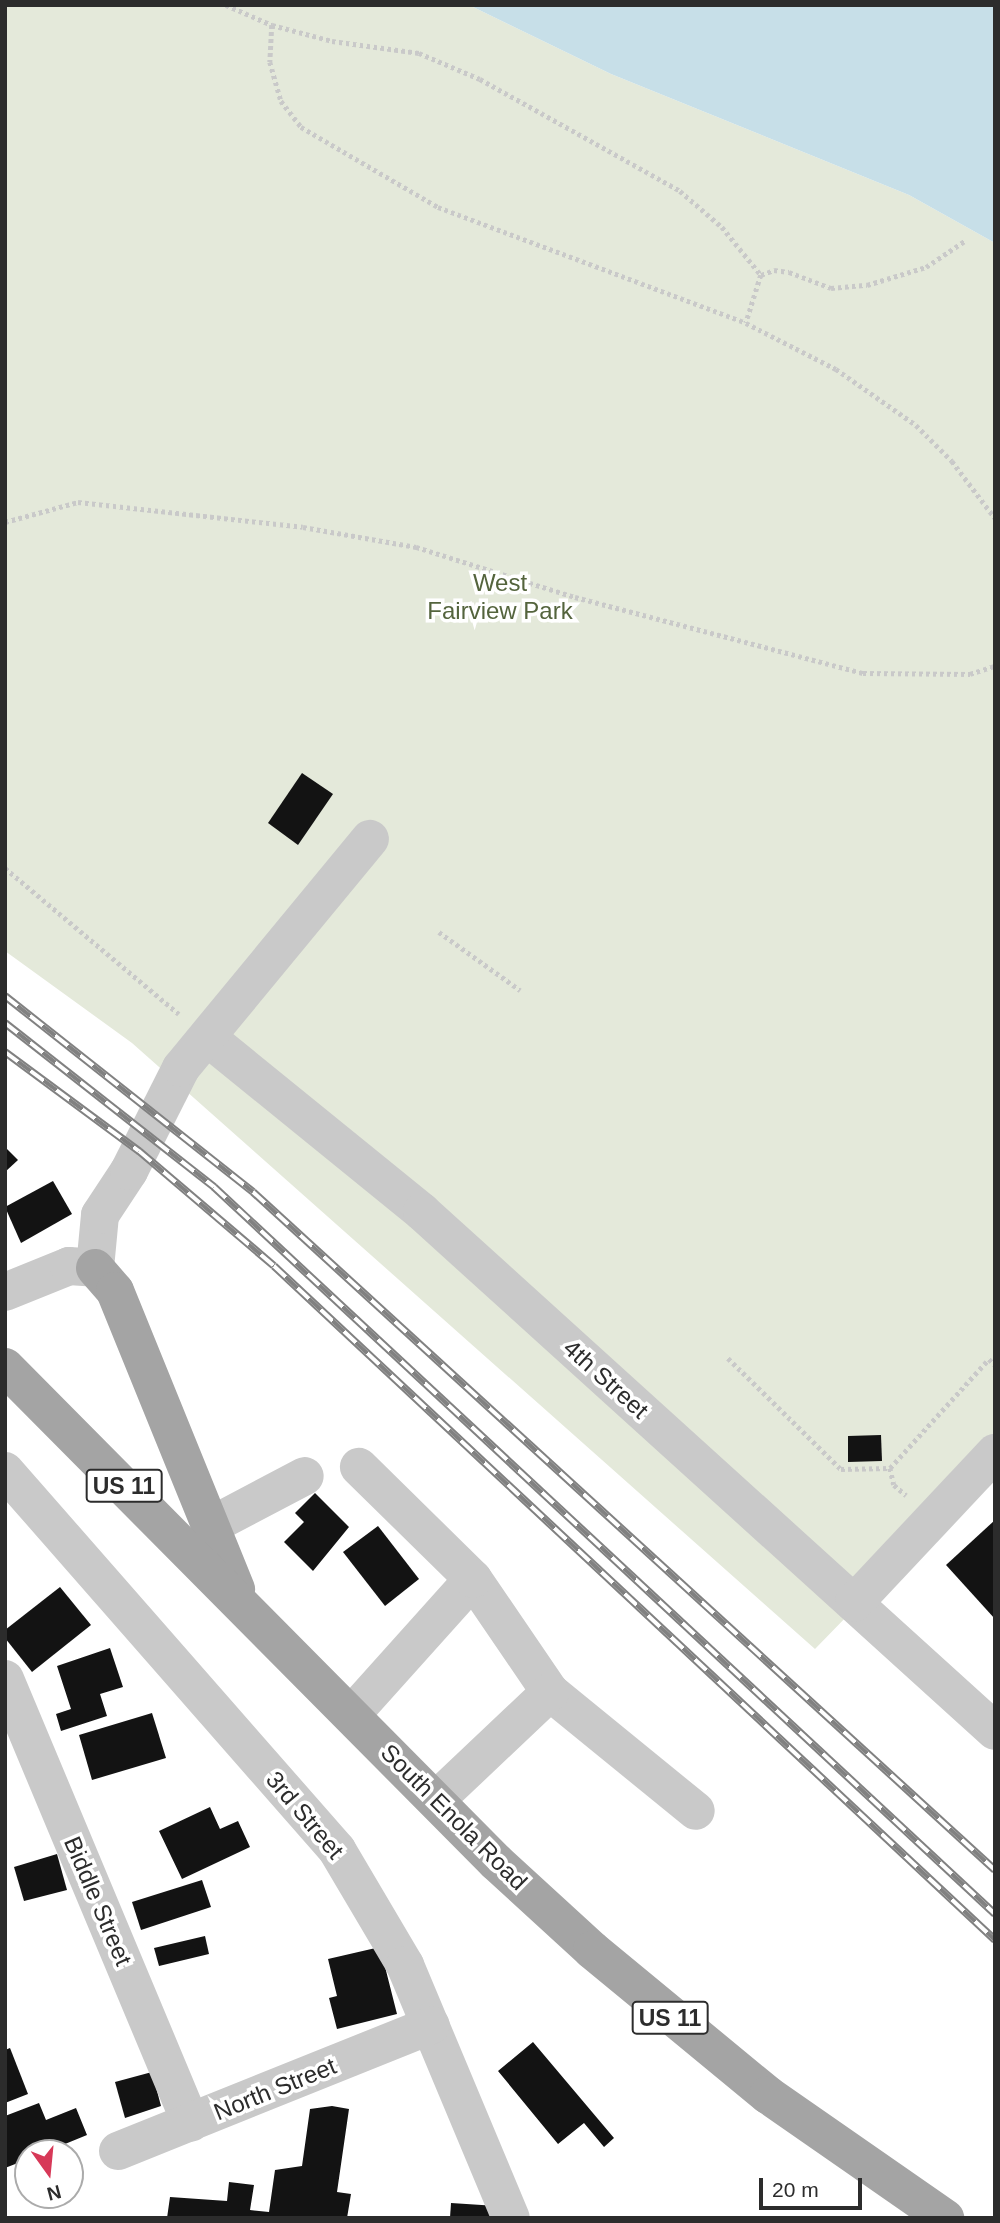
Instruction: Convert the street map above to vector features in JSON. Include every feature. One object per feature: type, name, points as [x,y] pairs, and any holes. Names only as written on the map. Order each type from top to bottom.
[{"type":"main road","points":[[95,1268],[115,1291],[242,1604]]},
{"type":"main road","name":"South Enola Road","points":[[5,1367],[496,1862],[679,2025],[790,2111],[945,2218]]},
{"type":"street","points":[[5,1292],[69,1266],[95,1268],[100,1215],[129,1171],[181,1068],[208,1038],[256,973],[370,839]]},
{"type":"street","name":"4th Street","points":[[208,1038],[422,1212],[995,1731]]},
{"type":"street","points":[[854,1603],[995,1453]]},
{"type":"street","points":[[359,1467],[473,1579],[550,1692],[696,1811]]},
{"type":"street","name":"3rd Street","points":[[5,1471],[337,1850],[370,1900],[431,2025],[511,2218]]},
{"type":"street","points":[[210,1525],[305,1476]]},
{"type":"street","points":[[352,1714],[473,1579]]},
{"type":"street","name":"Biddle Street","points":[[5,1679],[20,1754],[191,2123]]},
{"type":"street","points":[[437,1800],[550,1692]]},
{"type":"street","name":"North Street","points":[[118,2151],[431,2025]]},
{"type":"path","points":[[226,5],[272,25],[332,41],[419,53],[480,79],[680,191],[722,227],[761,275]]},
{"type":"path","points":[[272,25],[270,62],[281,101],[301,127],[438,207],[746,323],[836,369],[916,425],[952,461],[995,518]]},
{"type":"path","points":[[761,275],[781,271],[831,288],[867,285],[926,267],[966,240]]},
{"type":"path","points":[[746,323],[761,275]]},
{"type":"path","points":[[5,522],[78,502],[303,527],[415,547],[575,597],[863,673],[970,674],[995,666]]},
{"type":"path","points":[[5,868],[208,1038]]},
{"type":"path","points":[[439,932],[520,990]]},
{"type":"path","points":[[728,1358],[841,1469],[890,1468],[989,1359],[995,1365]]},
{"type":"green space","name":"West Fairview Park","points":[[5,5],[469,5],[611,74],[909,195],[995,243],[995,1464],[815,1649],[132,1043],[5,951]]},
{"type":"water","points":[[469,5],[995,5],[995,243],[909,195],[611,74]]},
{"type":"building","points":[[302,773],[333,794],[298,845],[268,823]]},
{"type":"building","points":[[5,1147],[18,1160],[5,1172]]},
{"type":"building","points":[[53,1181],[72,1214],[21,1243],[5,1207]]},
{"type":"building","points":[[881,1435],[882,1461],[848,1462],[848,1436]]},
{"type":"building","points":[[315,1493],[349,1527],[313,1571],[284,1542],[304,1522],[295,1513]]},
{"type":"building","points":[[995,1520],[995,1619],[946,1565]]},
{"type":"building","points":[[378,1526],[419,1579],[385,1606],[343,1552]]},
{"type":"building","points":[[60,1587],[91,1625],[32,1672],[5,1638],[5,1630]]},
{"type":"building","points":[[110,1648],[123,1687],[100,1694],[107,1716],[61,1731],[56,1714],[71,1709],[57,1666]]},
{"type":"building","points":[[152,1713],[166,1758],[92,1780],[79,1735]]},
{"type":"building","points":[[210,1807],[220,1829],[238,1821],[250,1847],[182,1879],[159,1831]]},
{"type":"building","points":[[57,1854],[67,1890],[24,1901],[14,1867]]},
{"type":"building","points":[[202,1880],[211,1907],[141,1930],[132,1902]]},
{"type":"building","points":[[205,1936],[209,1954],[159,1966],[154,1948]]},
{"type":"building","points":[[380,1947],[397,2014],[337,2029],[329,1998],[337,1996],[328,1959]]},
{"type":"building","points":[[533,2042],[614,2138],[604,2147],[584,2123],[558,2144],[498,2071]]},
{"type":"building","points":[[10,2048],[28,2094],[5,2103],[5,2050]]},
{"type":"building","points":[[152,2072],[161,2106],[125,2118],[115,2082]]},
{"type":"building","points":[[39,2103],[46,2120],[76,2108],[87,2135],[77,2139],[14,2139],[14,2164],[5,2168],[5,2116]]},
{"type":"building","points":[[332,2106],[349,2109],[337,2192],[351,2194],[347,2218],[167,2218],[170,2197],[227,2201],[229,2182],[254,2185],[250,2210],[269,2212],[275,2170],[302,2166],[310,2109]]},
{"type":"building","points":[[451,2203],[497,2206],[496,2218],[450,2218]]},
{"type":"railway","points":[[5,996],[253,1192],[995,1870]]},
{"type":"railway","points":[[5,1023],[214,1187],[995,1914]]},
{"type":"railway","points":[[5,1052],[139,1151],[274,1266],[995,1940]]}]
